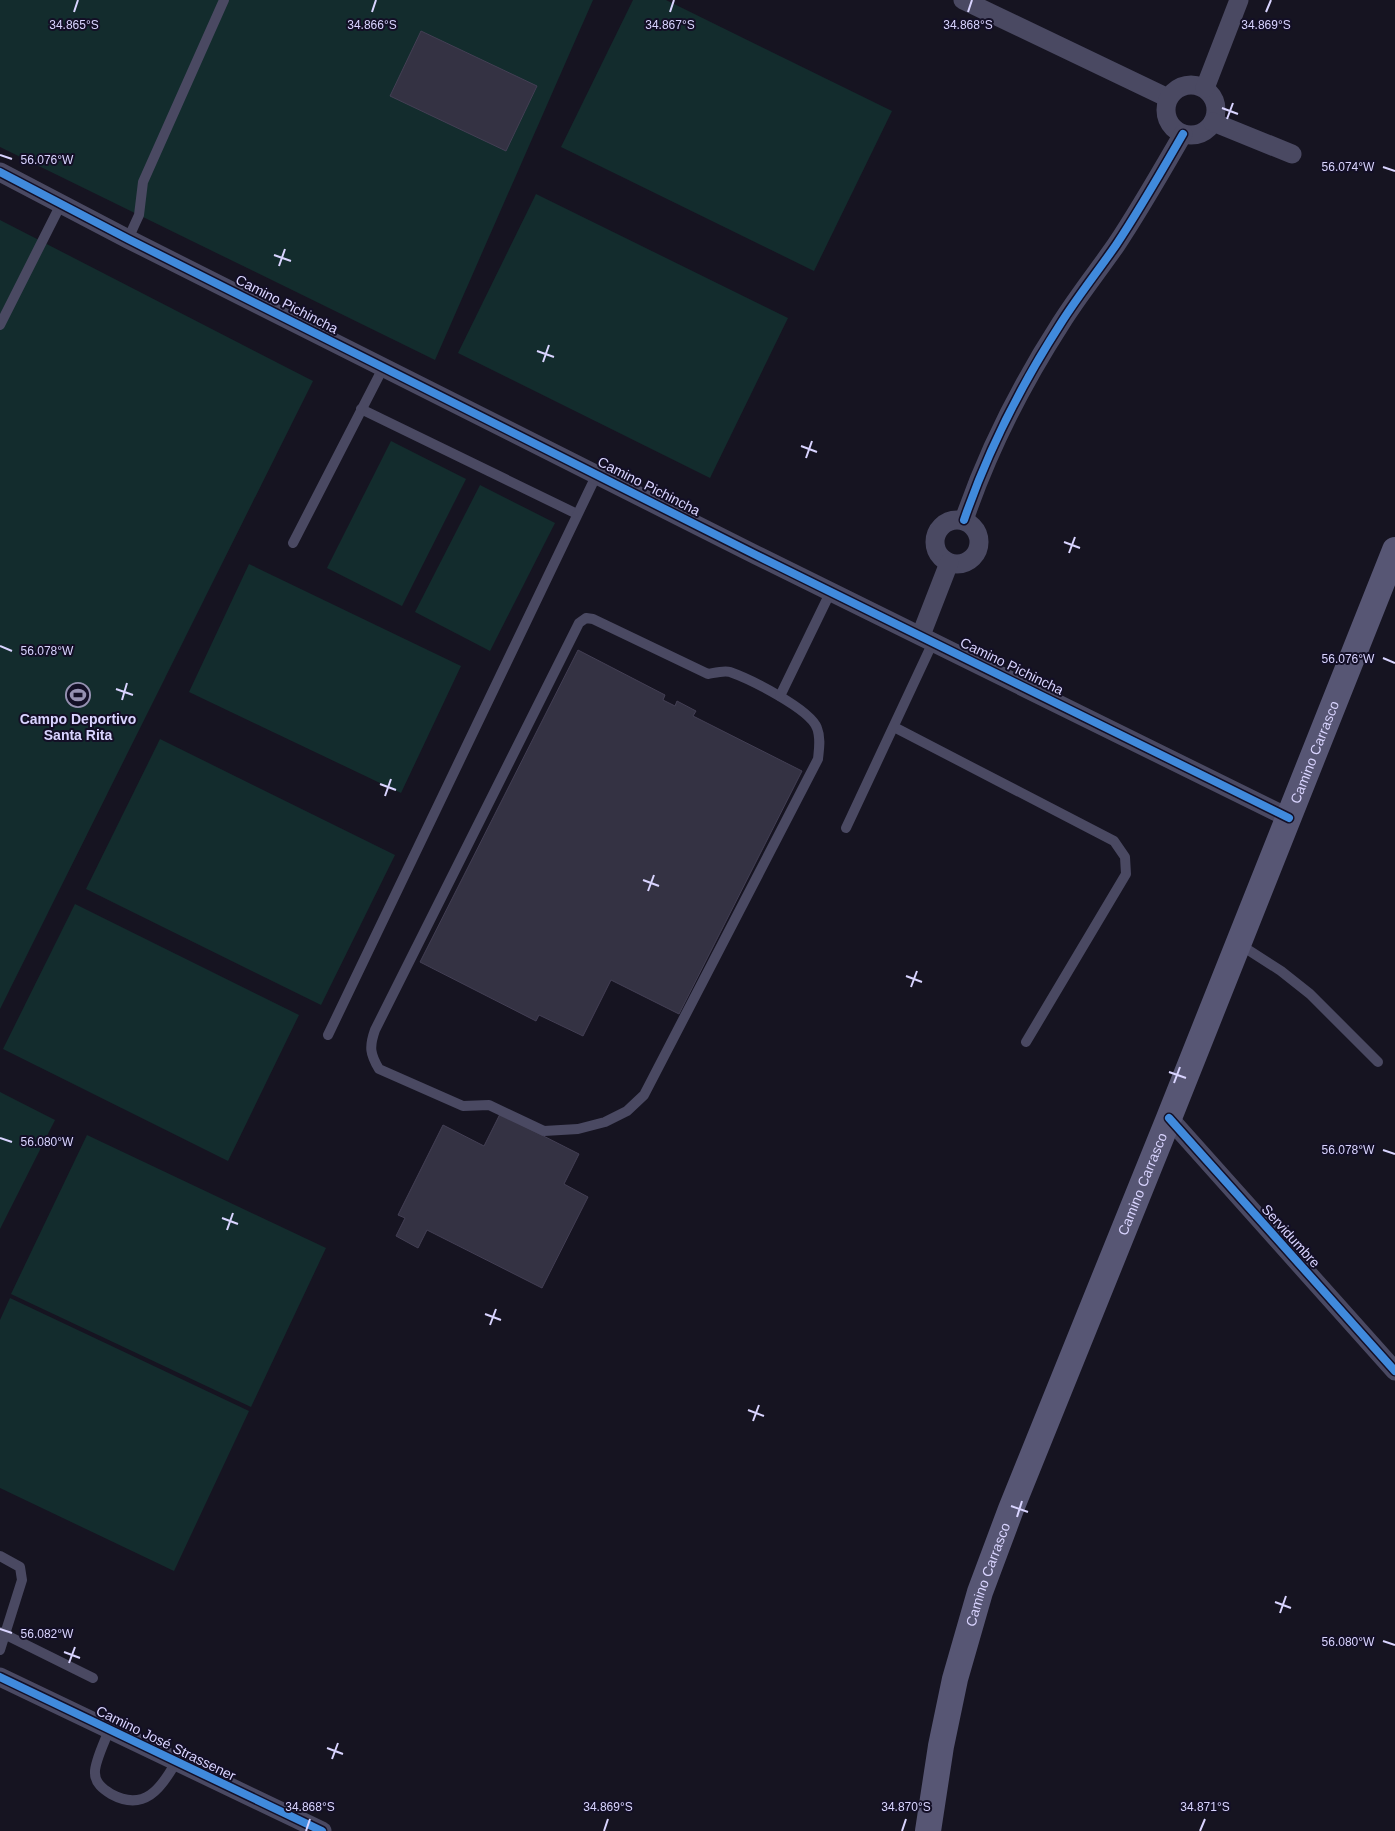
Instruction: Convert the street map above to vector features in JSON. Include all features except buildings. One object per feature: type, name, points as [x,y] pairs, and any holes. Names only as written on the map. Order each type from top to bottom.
[{"type":"main road","name":"Camino Carrasco","points":[[928,1831],[941,1746],[955,1679],[980,1592],[1011,1509],[1239,944],[1395,550]]},
{"type":"street","points":[[963,0],[1168,98]]},
{"type":"street","points":[[1205,88],[1239,0]]},
{"type":"street","points":[[1189,84],[1205,88],[1215,100],[1216,107],[1213,122],[1208,129],[1200,134],[1192,135],[1183,134],[1175,130],[1169,123],[1165,106],[1173,91],[1180,86],[1189,84]]},
{"type":"street","points":[[1213,122],[1292,154]]},
{"type":"street","points":[[964,520],[998,433],[1028,378],[1062,321],[1116,245],[1148,195],[1183,134]]},
{"type":"street","name":"Camino Pichincha","points":[[0,172],[128,239],[596,474],[1289,818]]},
{"type":"street","points":[[950,520],[964,520],[975,529],[980,542],[975,556],[963,564],[949,563],[938,555],[934,542],[939,529],[950,520]]},
{"type":"street","points":[[927,638],[949,563]]},
{"type":"street","name":"Servidumbre","points":[[1169,1118],[1395,1371]]},
{"type":"street","name":"Camino José Strassener","points":[[0,1677],[322,1831]]},
{"type":"lane","points":[[128,239],[139,215],[143,182],[224,0]]},
{"type":"lane","points":[[0,325],[60,204]]},
{"type":"lane","points":[[293,543],[384,366]]},
{"type":"lane","points":[[362,409],[577,514]]},
{"type":"lane","points":[[328,1035],[596,474]]},
{"type":"lane","points":[[780,696],[831,591]]},
{"type":"lane","points":[[586,618],[594,619],[708,674],[728,671],[780,696],[801,710],[817,726],[819,741],[818,759],[655,1075],[644,1095],[627,1111],[592,1126],[578,1129],[544,1131],[489,1106],[463,1106],[380,1069],[371,1052],[371,1042],[375,1030],[580,623],[586,618]]},
{"type":"lane","points":[[846,828],[894,727],[927,638]]},
{"type":"lane","points":[[894,727],[1114,841],[1126,857],[1126,874],[1026,1042]]},
{"type":"lane","points":[[1239,944],[1281,971],[1310,994],[1378,1062]]},
{"type":"lane","points":[[0,1556],[20,1566],[22,1574],[22,1580],[2,1633],[0,1650]]},
{"type":"lane","points":[[2,1633],[93,1678]]},
{"type":"lane","points":[[110,1730],[94,1770],[95,1778],[104,1789],[122,1799],[136,1801],[148,1797],[167,1779],[176,1762]]},
{"type":"green space","points":[[0,0],[593,0],[435,360],[0,147]]},
{"type":"green space","points":[[633,0],[666,0],[892,111],[814,271],[561,147]]},
{"type":"green space","points":[[536,194],[788,318],[710,478],[458,353]]},
{"type":"green space","name":"Campo Deportivo Santa Rita","points":[[0,220],[313,381],[0,1009]]},
{"type":"green space","points":[[391,441],[466,479],[402,606],[327,568]]},
{"type":"green space","points":[[480,485],[555,523],[490,651],[415,612]]},
{"type":"green space","points":[[249,564],[461,666],[401,793],[189,692]]},
{"type":"green space","points":[[160,739],[395,855],[321,1005],[86,889]]},
{"type":"green space","points":[[75,904],[299,1015],[228,1161],[3,1049]]},
{"type":"green space","points":[[0,1092],[55,1120],[0,1229]]},
{"type":"green space","points":[[87,1135],[326,1248],[251,1407],[11,1294]]},
{"type":"green space","points":[[10,1298],[249,1411],[174,1571],[0,1488],[0,1320]]},
{"type":"cycle path","points":[[964,520],[973,494],[1006,418],[1032,370],[1068,313],[1125,231],[1183,134]]},
{"type":"cycle path","points":[[0,172],[128,239],[756,555],[1289,818]]},
{"type":"cycle path","points":[[1169,1118],[1395,1371]]},
{"type":"cycle path","points":[[0,1677],[322,1831]]},
{"type":"place","name":"Campo Deportivo Santa Rita","points":[[78,695]]}]
